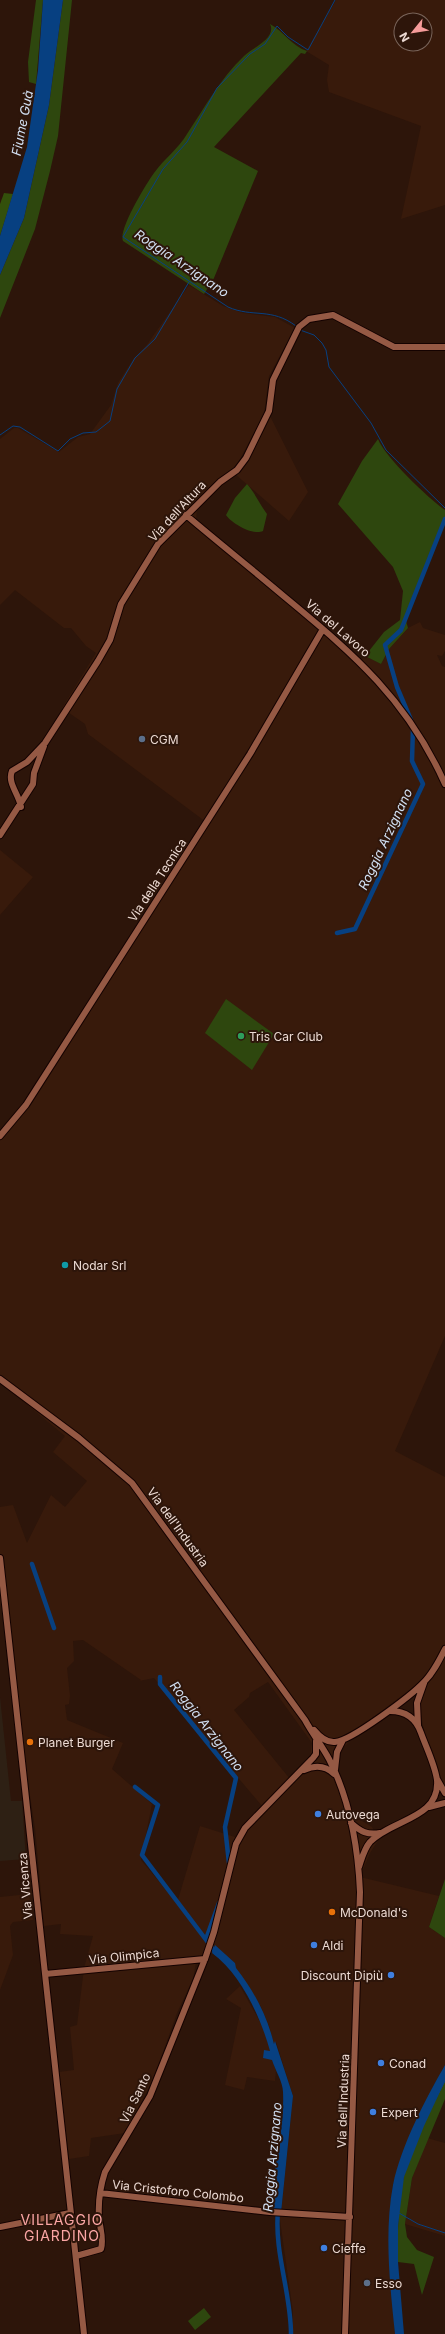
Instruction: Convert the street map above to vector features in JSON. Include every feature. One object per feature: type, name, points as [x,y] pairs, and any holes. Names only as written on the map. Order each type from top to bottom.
[{"type":"street","name":"Via dell'Altura","points":[[0,835],[20,807],[34,782],[34,773],[45,743],[110,640],[119,610],[132,585],[158,544],[220,482],[237,470],[246,458],[269,411],[272,380],[300,327],[309,319],[332,315],[394,347],[445,348]]},
{"type":"street","name":"Via del Lavoro","points":[[186,515],[348,650],[395,700],[427,747],[445,784]]},
{"type":"street","name":"Via della Tecnica","points":[[0,1136],[26,1105],[243,766],[323,629]]},
{"type":"street","name":"Via dell'Altura","points":[[20,807],[10,776],[14,769],[21,766],[45,743]]},
{"type":"street","points":[[21,766],[29,767],[34,773]]},
{"type":"street","points":[[15,788],[24,791],[29,789]]},
{"type":"street","name":"Via dell'Industria","points":[[0,1379],[79,1438],[132,1483],[304,1720],[336,1775],[345,1798],[352,1823],[359,1868],[350,2218],[345,2334]]},
{"type":"street","name":"Via Vicenza","points":[[0,1558],[84,2334]]},
{"type":"street","points":[[445,1648],[438,1662],[424,1683],[417,1703],[418,1725],[437,1779],[445,1793]]},
{"type":"street","points":[[344,1740],[390,1711],[424,1683]]},
{"type":"street","points":[[390,1711],[402,1711],[418,1725]]},
{"type":"street","name":"Via dell'Industria","points":[[304,1720],[324,1740],[334,1742],[344,1740]]},
{"type":"street","name":"Via Santo","points":[[76,2256],[101,2249],[103,2244],[99,2218],[100,2193],[105,2172],[150,2096],[205,1959],[214,1932],[239,1839],[245,1828],[301,1772],[316,1754],[316,1739]]},
{"type":"street","name":"Via dell'Industria","points":[[336,1775],[336,1756],[344,1740]]},
{"type":"street","points":[[301,1772],[319,1766],[325,1767],[336,1775]]},
{"type":"street","points":[[429,1807],[436,1796],[437,1779]]},
{"type":"street","name":"Via dell'Industria","points":[[352,1823],[360,1831],[370,1835],[382,1832],[429,1807],[445,1803]]},
{"type":"street","name":"Via dell'Industria","points":[[359,1868],[364,1851],[382,1832]]},
{"type":"street","name":"Via Olimpica","points":[[45,1974],[205,1959]]},
{"type":"street","name":"Via Cristoforo Colombo","points":[[100,2193],[270,2212],[350,2218]]},
{"type":"street","points":[[0,2227],[70,2213]]},
{"type":"shaded area","points":[[336,0],[445,0],[445,205],[401,219],[421,126],[329,92],[327,80],[329,65],[306,51]]},
{"type":"shaded area","points":[[189,285],[223,306],[243,313],[275,317],[295,328],[269,376],[264,414],[239,461],[235,473],[251,455],[270,416],[308,492],[289,521],[235,474],[197,509],[196,521],[362,659],[365,656],[381,664],[389,649],[408,628],[420,622],[423,628],[445,635],[445,651],[442,656],[437,655],[442,666],[445,667],[445,1336],[395,1451],[445,1477],[445,1790],[438,1777],[423,1726],[419,1702],[411,1689],[371,1719],[345,1746],[340,1754],[335,1776],[357,1818],[372,1827],[379,1839],[370,1853],[360,1877],[439,1896],[429,1927],[445,1938],[445,2065],[433,2087],[398,2168],[393,2185],[390,2261],[395,2334],[293,2334],[293,2312],[279,2213],[281,2213],[293,2096],[276,2042],[274,2044],[269,2026],[260,2005],[235,1968],[235,1963],[215,1946],[212,1953],[196,1963],[193,1979],[177,2013],[154,2077],[125,2133],[91,2138],[89,2156],[69,2159],[59,2072],[74,2070],[70,2027],[77,2025],[84,1968],[93,1936],[60,1934],[61,1924],[44,1926],[35,1828],[0,1601],[0,1507],[13,1505],[27,1543],[51,1495],[65,1507],[87,1481],[53,1452],[65,1436],[0,1382],[0,1133],[34,1087],[206,822],[88,734],[85,724],[62,708],[96,653],[86,646],[71,628],[64,628],[15,590],[0,605],[0,439],[14,428],[18,428],[59,452],[78,437],[90,434],[111,405],[118,383],[134,358],[146,346]],"holes":[[[83,1640],[141,1680],[139,1681],[154,1678],[262,1806],[249,1818],[235,1837],[200,1826],[177,1903],[141,1860],[152,1804],[112,1769],[123,1743],[67,1720],[65,1705],[69,1704],[70,1696],[67,1668],[74,1661],[73,1641]],[[268,1682],[312,1743],[310,1757],[290,1779],[234,1710],[249,1697],[250,1693]]]},
{"type":"shaded area","points":[[0,850],[33,877],[0,915]]},
{"type":"shaded area","points":[[0,1697],[11,1801],[22,1801],[26,1859],[0,1861]]},
{"type":"shaded area","points":[[29,1894],[33,1920],[13,1922],[10,1926],[13,1955],[0,1990],[0,1897]]},
{"type":"shaded area","points":[[240,1986],[264,2029],[276,2071],[275,2081],[247,2077],[244,2090],[225,2085],[241,2008],[226,1999]]},
{"type":"shaded area","points":[[427,2138],[445,2143],[445,2236],[405,2224],[412,2178]]},
{"type":"green space","points":[[36,0],[43,0],[36,84],[29,82],[28,62]]},
{"type":"green space","points":[[63,0],[72,0],[58,136],[35,229],[0,318],[0,275],[24,218],[49,105]]},
{"type":"green space","points":[[270,24],[297,46],[307,51],[305,54],[301,53],[214,147],[258,171],[214,278],[204,294],[123,241],[123,235],[134,207],[154,173],[183,139],[213,94],[235,65],[267,38],[270,34]]},
{"type":"green space","points":[[4,193],[13,194],[0,236],[0,204]]},
{"type":"green space","points":[[378,439],[382,447],[398,466],[418,487],[445,510],[445,522],[433,546],[406,621],[408,628],[389,649],[381,664],[365,656],[384,632],[400,620],[403,591],[393,567],[338,504],[362,461]]},
{"type":"green space","points":[[247,484],[267,514],[263,531],[254,532],[243,528],[232,522],[226,515],[235,498]]},
{"type":"green space","name":"Tris Car Club","points":[[226,999],[274,1034],[252,1070],[205,1033]]},
{"type":"green space","points":[[445,1879],[445,1938],[429,1927]]},
{"type":"green space","points":[[445,2081],[445,2099],[412,2178],[405,2224],[407,2237],[417,2250],[434,2257],[422,2295],[414,2264],[398,2262],[398,2219],[400,2197],[404,2176],[416,2139]]},
{"type":"green space","points":[[204,2308],[211,2317],[195,2330],[188,2321]]},
{"type":"water","points":[[43,0],[63,0],[49,105],[24,218],[0,275],[0,236],[27,147],[38,70]]},
{"type":"water","points":[[215,1945],[235,1963],[236,1968],[249,1986],[264,2013],[293,2096],[281,2213],[272,2212],[272,2197],[282,2122],[282,2084],[272,2060],[263,2058],[264,2050],[270,2051],[255,2011],[241,1985],[232,1973],[212,1953]]},
{"type":"water","points":[[445,2065],[445,2081],[424,2126],[404,2177],[398,2226],[398,2262],[404,2334],[395,2334],[388,2241],[390,2203],[393,2185],[408,2139],[422,2108]]},
{"type":"waterway","name":"Roggia Arzignano","points":[[296,326],[287,320],[278,317],[246,312],[228,307],[123,237],[163,169],[187,142],[217,88],[250,54],[265,44],[277,26],[288,37],[308,50],[335,0]]},
{"type":"waterway","points":[[0,435],[13,426],[20,427],[58,451],[70,439],[83,433],[96,432],[110,421],[117,389],[135,358],[155,339],[189,282]]},
{"type":"waterway","name":"Roggia Arzignano","points":[[300,330],[314,335],[322,343],[326,350],[329,367],[371,423],[386,450],[445,508]]},
{"type":"waterway","name":"Roggia Arzignano","points":[[411,720],[397,687],[385,645],[401,630],[445,519]]},
{"type":"waterway","name":"Roggia Arzignano","points":[[337,933],[355,929],[423,784],[412,761],[413,727]]},
{"type":"waterway","points":[[32,1564],[54,1628]]},
{"type":"waterway","name":"Roggia Arzignano","points":[[160,1677],[160,1684],[236,1778],[225,1827],[229,1863]]},
{"type":"waterway","points":[[135,1787],[158,1805],[142,1855],[216,1953]]},
{"type":"waterway","name":"Roggia Arzignano","points":[[206,1939],[219,1903]]},
{"type":"waterway","points":[[435,2100],[445,2081]]},
{"type":"waterway","name":"Roggia Arzignano","points":[[278,2211],[278,2242],[288,2303],[291,2334]]},
{"type":"waterway","points":[[399,2213],[418,2224],[445,2233]]},
{"type":"place","name":"CGM","points":[[142,739]]},
{"type":"place","name":"Tris Car Club","points":[[241,1036]]},
{"type":"place","name":"Nodar Srl","points":[[65,1265]]},
{"type":"place","name":"Planet Burger","points":[[30,1742]]},
{"type":"place","name":"Autovega","points":[[318,1814]]},
{"type":"place","name":"McDonald's","points":[[332,1912]]},
{"type":"place","name":"Aldi","points":[[314,1945]]},
{"type":"place","name":"Discount Dipiù","points":[[391,1975]]},
{"type":"place","name":"Conad","points":[[381,2063]]},
{"type":"place","name":"Expert","points":[[373,2112]]},
{"type":"place","name":"Cieffe","points":[[324,2248]]},
{"type":"place","name":"Esso","points":[[367,2283]]},
{"type":"district","name":"VILLAGGIO GIARDINO","points":[[62,2228]]},
{"type":"water label","name":"Fiume Guà","points":[[22,123]]}]
